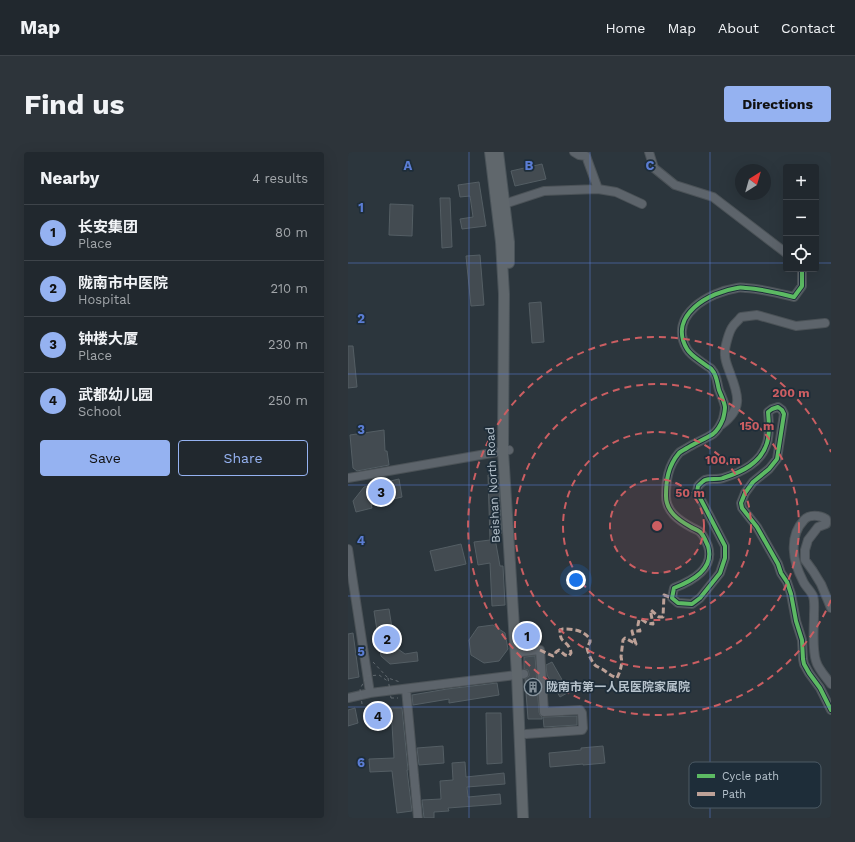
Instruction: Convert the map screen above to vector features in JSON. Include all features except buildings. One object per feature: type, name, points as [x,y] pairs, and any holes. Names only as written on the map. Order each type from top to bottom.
[{"type":"main road","name":"Beishan North Road","points":[[490,152],[501,242],[504,294],[506,451],[520,674],[526,734],[529,818]]},
{"type":"main road","name":"Beishan North Road","points":[[498,152],[509,242],[506,451],[522,652],[520,674],[522,818]]},
{"type":"street","points":[[574,152],[579,155],[586,156],[598,189]]},
{"type":"street","points":[[649,152],[654,168],[675,185],[713,197],[783,251]]},
{"type":"street","points":[[504,204],[544,191],[598,189],[616,192],[642,204]]},
{"type":"street","points":[[721,425],[725,407],[717,379],[712,370],[687,350],[683,340],[682,330],[684,320],[689,312],[706,299],[715,294],[738,287],[759,289],[794,297],[802,286],[802,272]]},
{"type":"street","points":[[825,323],[796,326],[757,315],[741,317],[732,327],[724,354],[734,382],[738,401],[729,419],[714,433],[680,452],[674,460],[666,480],[666,501],[669,510],[676,517],[683,523],[701,532],[708,546],[710,560],[706,568],[688,583],[674,588],[672,598],[678,604],[692,604],[700,598],[720,573],[725,558],[725,546],[696,492],[698,486],[705,480],[722,479],[740,472],[748,468],[756,461],[763,452],[767,443],[769,432],[768,412],[778,407],[782,410],[784,414],[777,459],[769,469],[753,482],[740,503],[742,508],[757,527],[787,582],[802,640],[804,664],[820,688],[831,710]]},
{"type":"street","points":[[348,478],[506,451]]},
{"type":"street","points":[[831,608],[821,584],[805,560],[805,550],[808,540],[818,527],[828,526],[826,520],[821,516],[805,518],[795,535],[794,556],[803,581],[813,596],[815,660],[831,684]]},
{"type":"street","points":[[348,549],[370,694]]},
{"type":"street","points":[[522,652],[540,650],[544,712],[580,710],[582,713],[583,728],[582,730],[526,734]]},
{"type":"street","points":[[348,698],[520,674]]},
{"type":"street","points":[[406,689],[418,818]]},
{"type":"path","points":[[373,663],[388,678],[391,698]]},
{"type":"path","points":[[362,704],[360,689],[367,676],[379,675],[389,682]]},
{"type":"marked path","points":[[540,650],[553,656],[559,650],[565,655],[569,656],[571,653],[569,647],[562,639],[560,630],[567,629],[578,631],[590,639],[587,648],[590,658],[595,665],[617,678],[622,659],[623,640],[625,638],[636,644],[632,631],[640,631],[638,625],[639,620],[641,619],[647,623],[653,624],[651,610],[659,617],[663,617],[664,595],[672,598]]},
{"type":"cycle path","points":[[802,272],[802,286],[794,297],[770,291],[752,289],[739,288],[726,290],[715,294],[694,307],[687,316],[683,326],[682,337],[687,349],[714,372],[725,408],[723,419],[716,431],[710,436],[680,452],[672,463],[668,473],[666,496],[670,511],[677,518],[700,532],[708,546],[709,554],[705,568],[695,578],[674,588],[672,598],[678,603],[692,604],[700,598],[720,573],[725,558],[725,546],[697,492],[698,486],[705,480],[721,479],[750,466],[760,456],[767,443],[769,431],[768,412],[778,407],[784,414],[777,459],[769,469],[753,482],[745,493],[741,503],[742,508],[757,527],[787,582],[802,640],[804,664],[820,688],[831,710]]},
{"type":"place","name":"钟楼大厦","points":[[381,492]]},
{"type":"place","name":"长安集团","points":[[527,636]]},
{"type":"place","name":"陇南市中医院","points":[[387,639]]},
{"type":"place","name":"陇南市第一人民医院家属院","points":[[533,687]]},
{"type":"place","name":"武都幼儿园","points":[[378,716]]}]
